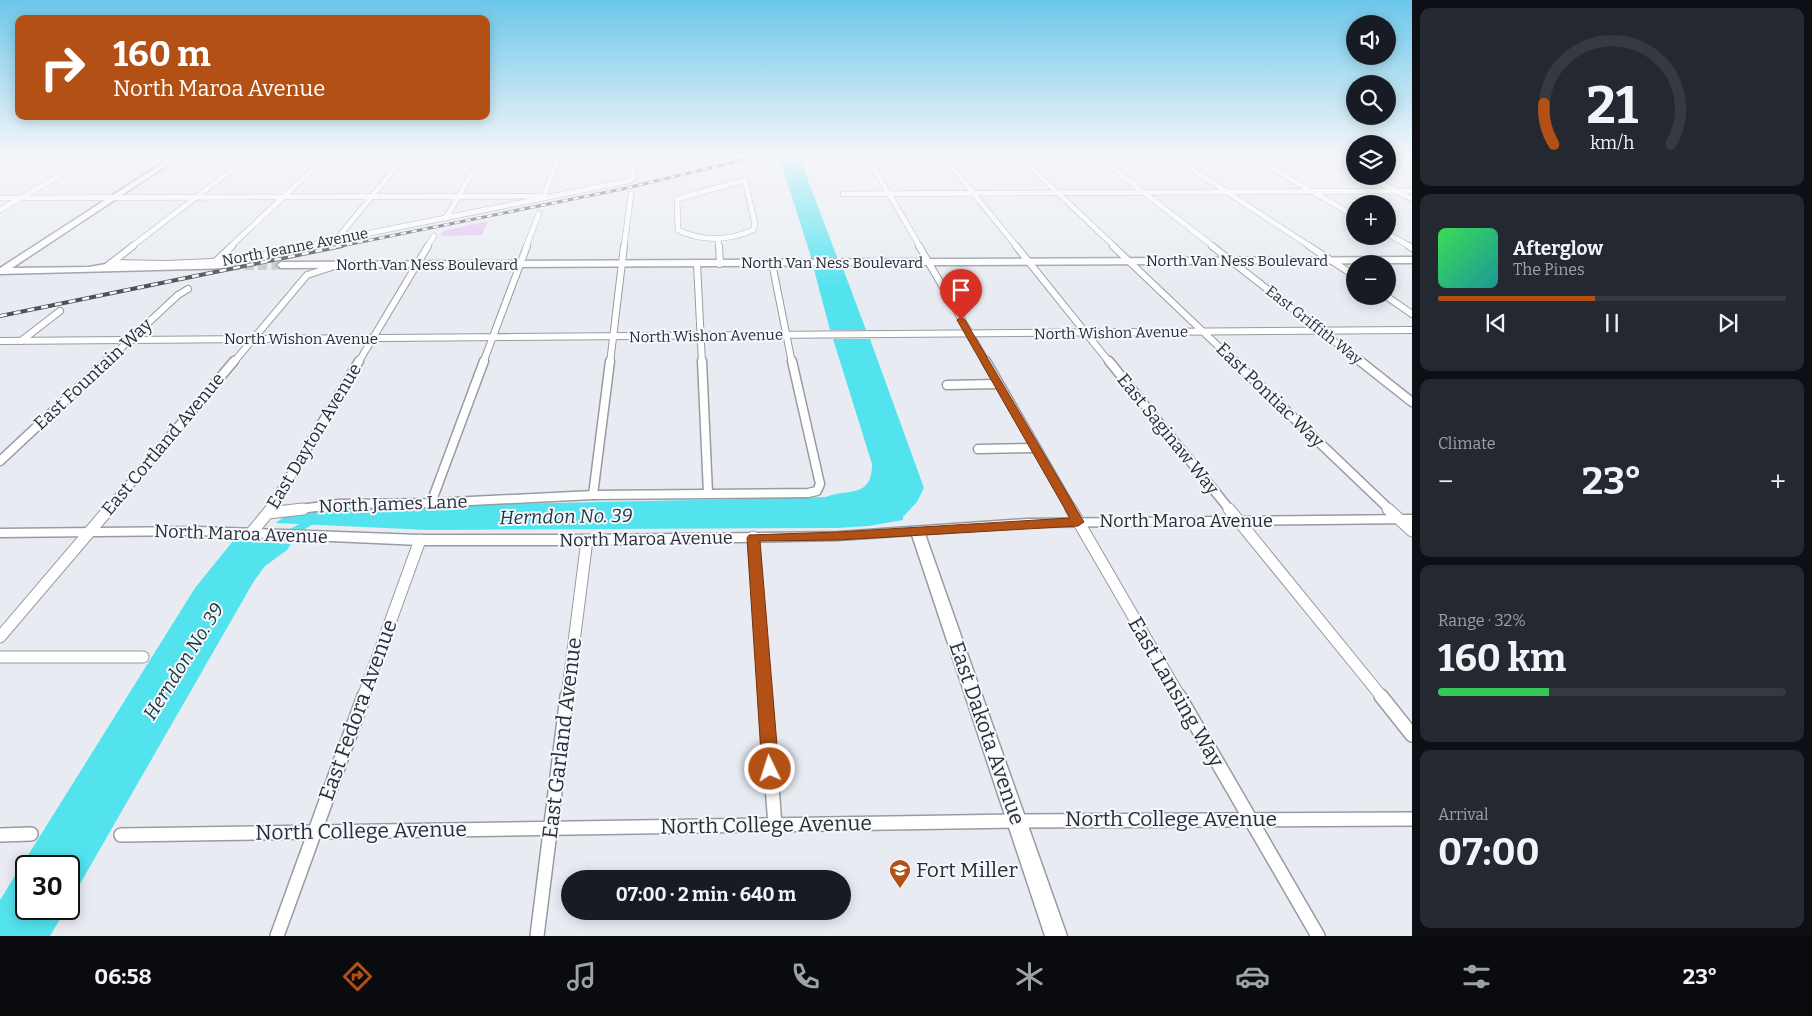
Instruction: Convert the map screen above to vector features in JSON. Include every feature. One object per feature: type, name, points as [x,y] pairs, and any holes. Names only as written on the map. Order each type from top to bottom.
[{"type":"street","points":[[0,210],[17,200]]},
{"type":"street","points":[[1,269],[103,200]]},
{"type":"street","points":[[1,269],[12,265],[111,200]]},
{"type":"street","points":[[1,269],[89,270],[109,265],[193,200]]},
{"type":"street","points":[[214,263],[280,200]]},
{"type":"street","points":[[336,240],[368,200]]},
{"type":"street","points":[[446,218],[456,200]]},
{"type":"street","name":"North Jeanne Avenue","points":[[109,265],[214,263],[532,200]]},
{"type":"street","points":[[593,494],[630,200]]},
{"type":"street","points":[[677,200],[678,230],[694,237],[718,240],[743,235],[753,230],[755,224],[749,200]]},
{"type":"street","name":"East Lansing Way","points":[[891,200],[1318,936]]},
{"type":"street","name":"East Saginaw Way","points":[[978,200],[1412,735]]},
{"type":"street","name":"East Pontiac Way","points":[[1066,200],[1204,332],[1406,519],[1412,532]]},
{"type":"street","name":"East Griffith Way","points":[[1152,200],[1412,402]]},
{"type":"street","points":[[1240,200],[1346,270]]},
{"type":"street","points":[[1326,200],[1346,211]]},
{"type":"street","points":[[431,503],[539,213]]},
{"type":"street","name":"East Dayton Avenue","points":[[252,532],[268,513],[434,236]]},
{"type":"street","points":[[1396,239],[1412,248]]},
{"type":"street","points":[[718,240],[720,264]]},
{"type":"street","name":"North Van Ness Boulevard","points":[[281,266],[1412,260]]},
{"type":"street","points":[[772,263],[786,336]]},
{"type":"street","name":"North Jeanne Avenue","points":[[142,266],[164,264]]},
{"type":"street","points":[[697,264],[708,493]]},
{"type":"street","points":[[12,265],[231,266]]},
{"type":"street","name":"East Cortland Avenue","points":[[0,637],[307,274],[335,266]]},
{"type":"street","name":"East Fountain Way","points":[[0,461],[178,295],[188,289]]},
{"type":"street","points":[[1396,303],[1412,314]]},
{"type":"street","points":[[21,341],[60,311]]},
{"type":"street","name":"North Wishon Avenue","points":[[4,341],[612,338],[1412,330]]},
{"type":"street","name":"North James Lane","points":[[268,513],[338,504],[431,503],[593,494],[808,493],[818,491],[820,484],[786,336]]},
{"type":"street","points":[[0,346],[4,341]]},
{"type":"street","points":[[947,385],[998,384]]},
{"type":"street","points":[[978,448],[1034,448]]},
{"type":"street","name":"North Maroa Avenue","points":[[0,533],[252,532],[420,540],[587,540],[838,536],[1078,522],[1406,519]]},
{"type":"street","name":"East Dakota Avenue","points":[[917,530],[1056,936]]},
{"type":"street","points":[[753,538],[775,825]]},
{"type":"street","name":"East Fedora Avenue","points":[[277,936],[420,540]]},
{"type":"street","name":"East Garland Avenue","points":[[537,936],[587,540]]},
{"type":"street","points":[[0,657],[143,657]]},
{"type":"street","name":"North College Avenue","points":[[121,835],[1250,818],[1412,819]]},
{"type":"street","points":[[0,835],[31,834]]},
{"type":"shaded area","points":[[488,221],[482,235],[441,236],[443,231]]},
{"type":"water","points":[[793,200],[815,200],[838,260],[812,260]]},
{"type":"water","points":[[813,266],[842,266],[866,330],[830,330]]},
{"type":"water","points":[[833,339],[870,339],[924,488],[917,502],[903,517],[903,520],[869,526],[837,528],[429,530],[276,523],[282,518],[296,513],[335,508],[826,497],[857,490],[868,483],[872,464]]},
{"type":"water","points":[[233,541],[291,544],[287,550],[265,566],[254,581],[80,884],[80,855],[28,855],[195,588]]},
{"type":"water","points":[[15,876],[15,920],[59,920],[50,936],[0,936],[0,900]]},
{"type":"waterway","name":"Herndon No. 39","points":[[262,549],[316,518]]},
{"type":"tunnel","points":[[231,266],[281,265]]},
{"type":"railway","points":[[336,247],[569,200]]},
{"type":"railway","points":[[0,316],[342,246]]},
{"type":"place","name":"Fort Miller","points":[[900,889]]},
{"type":"route","points":[[770,769],[753,538],[838,536],[1028,523],[1078,522],[961,320]]}]
